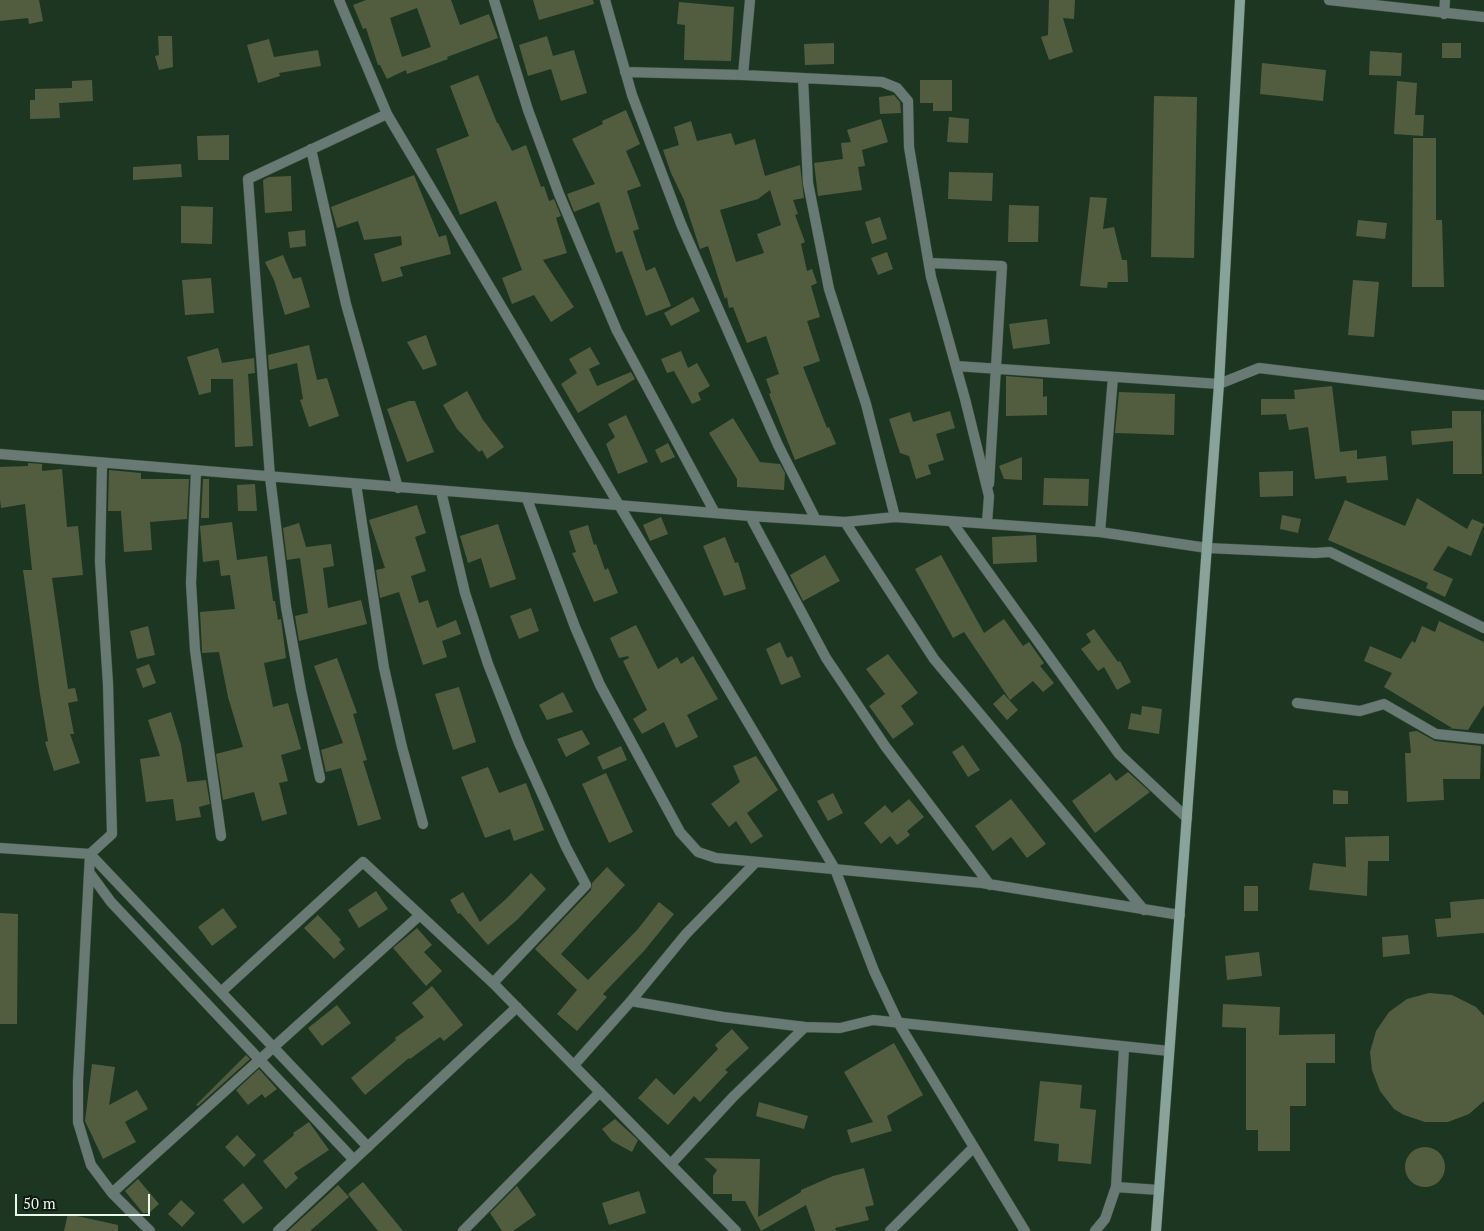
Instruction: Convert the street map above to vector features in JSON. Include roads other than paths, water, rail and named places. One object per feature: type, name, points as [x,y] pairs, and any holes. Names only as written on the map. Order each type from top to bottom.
[{"type":"street","points":[[339,0],[387,114],[835,870],[874,971],[899,1024],[921,1056],[973,1148],[1025,1231]]},
{"type":"street","points":[[494,0],[528,110],[558,194],[617,331],[715,513]]},
{"type":"street","points":[[605,0],[625,72],[648,141],[685,233],[774,436],[816,520]]},
{"type":"street","points":[[743,74],[750,0]]},
{"type":"street","points":[[1156,1231],[1219,384],[1240,0]]},
{"type":"street","points":[[1328,0],[1484,17]]},
{"type":"street","points":[[1444,14],[1445,0]]},
{"type":"street","points":[[625,72],[743,74],[882,82],[897,88],[908,101],[909,147],[929,262],[988,496]]},
{"type":"street","points":[[803,78],[808,183],[829,289],[866,404],[895,518]]},
{"type":"street","points":[[320,778],[286,607],[270,477],[248,179],[387,114]]},
{"type":"street","points":[[311,150],[346,304],[398,488]]},
{"type":"street","points":[[929,262],[1002,266],[987,524]]},
{"type":"street","points":[[956,366],[1219,384],[1259,368],[1484,395]]},
{"type":"street","points":[[1100,532],[1113,377]]},
{"type":"street","points":[[0,454],[441,492],[750,516],[845,522],[895,518],[1100,532],[1207,548],[1330,552],[1484,628]]},
{"type":"street","points":[[102,463],[100,562],[108,684],[112,834],[90,854],[78,1081],[78,1122],[91,1165],[112,1192],[150,1231]]},
{"type":"street","points":[[196,471],[191,583],[195,650],[222,836]]},
{"type":"street","points":[[356,484],[384,668],[402,747],[423,824]]},
{"type":"street","points":[[441,492],[465,593],[488,664],[519,743],[566,847],[586,884],[493,983]]},
{"type":"street","points":[[527,499],[575,627],[600,685],[680,832],[698,852],[716,858],[990,885],[1180,915]]},
{"type":"street","points":[[750,516],[826,658],[885,746],[990,885]]},
{"type":"street","points":[[845,522],[934,660],[1144,910]]},
{"type":"street","points":[[952,522],[1119,754],[1187,818]]},
{"type":"street","points":[[1297,703],[1360,711],[1384,704],[1436,734],[1484,739]]},
{"type":"street","points":[[0,848],[90,854],[368,1147]]},
{"type":"street","points":[[221,992],[363,862],[493,983],[736,1231]]},
{"type":"street","points":[[574,1065],[631,1001],[686,934],[756,862]]},
{"type":"street","points":[[89,872],[111,902],[354,1160]]},
{"type":"street","points":[[112,1192],[420,915]]},
{"type":"street","points":[[631,1001],[723,1017],[805,1027],[840,1028],[873,1020],[1124,1048],[1169,1051]]},
{"type":"street","points":[[278,1231],[517,1007]]},
{"type":"street","points":[[671,1164],[733,1098],[805,1027]]},
{"type":"street","points":[[1095,1231],[1104,1219],[1116,1187],[1124,1048]]},
{"type":"street","points":[[463,1231],[600,1092]]},
{"type":"street","points":[[890,1231],[973,1148]]},
{"type":"street","points":[[1116,1187],[1159,1190]]}]
